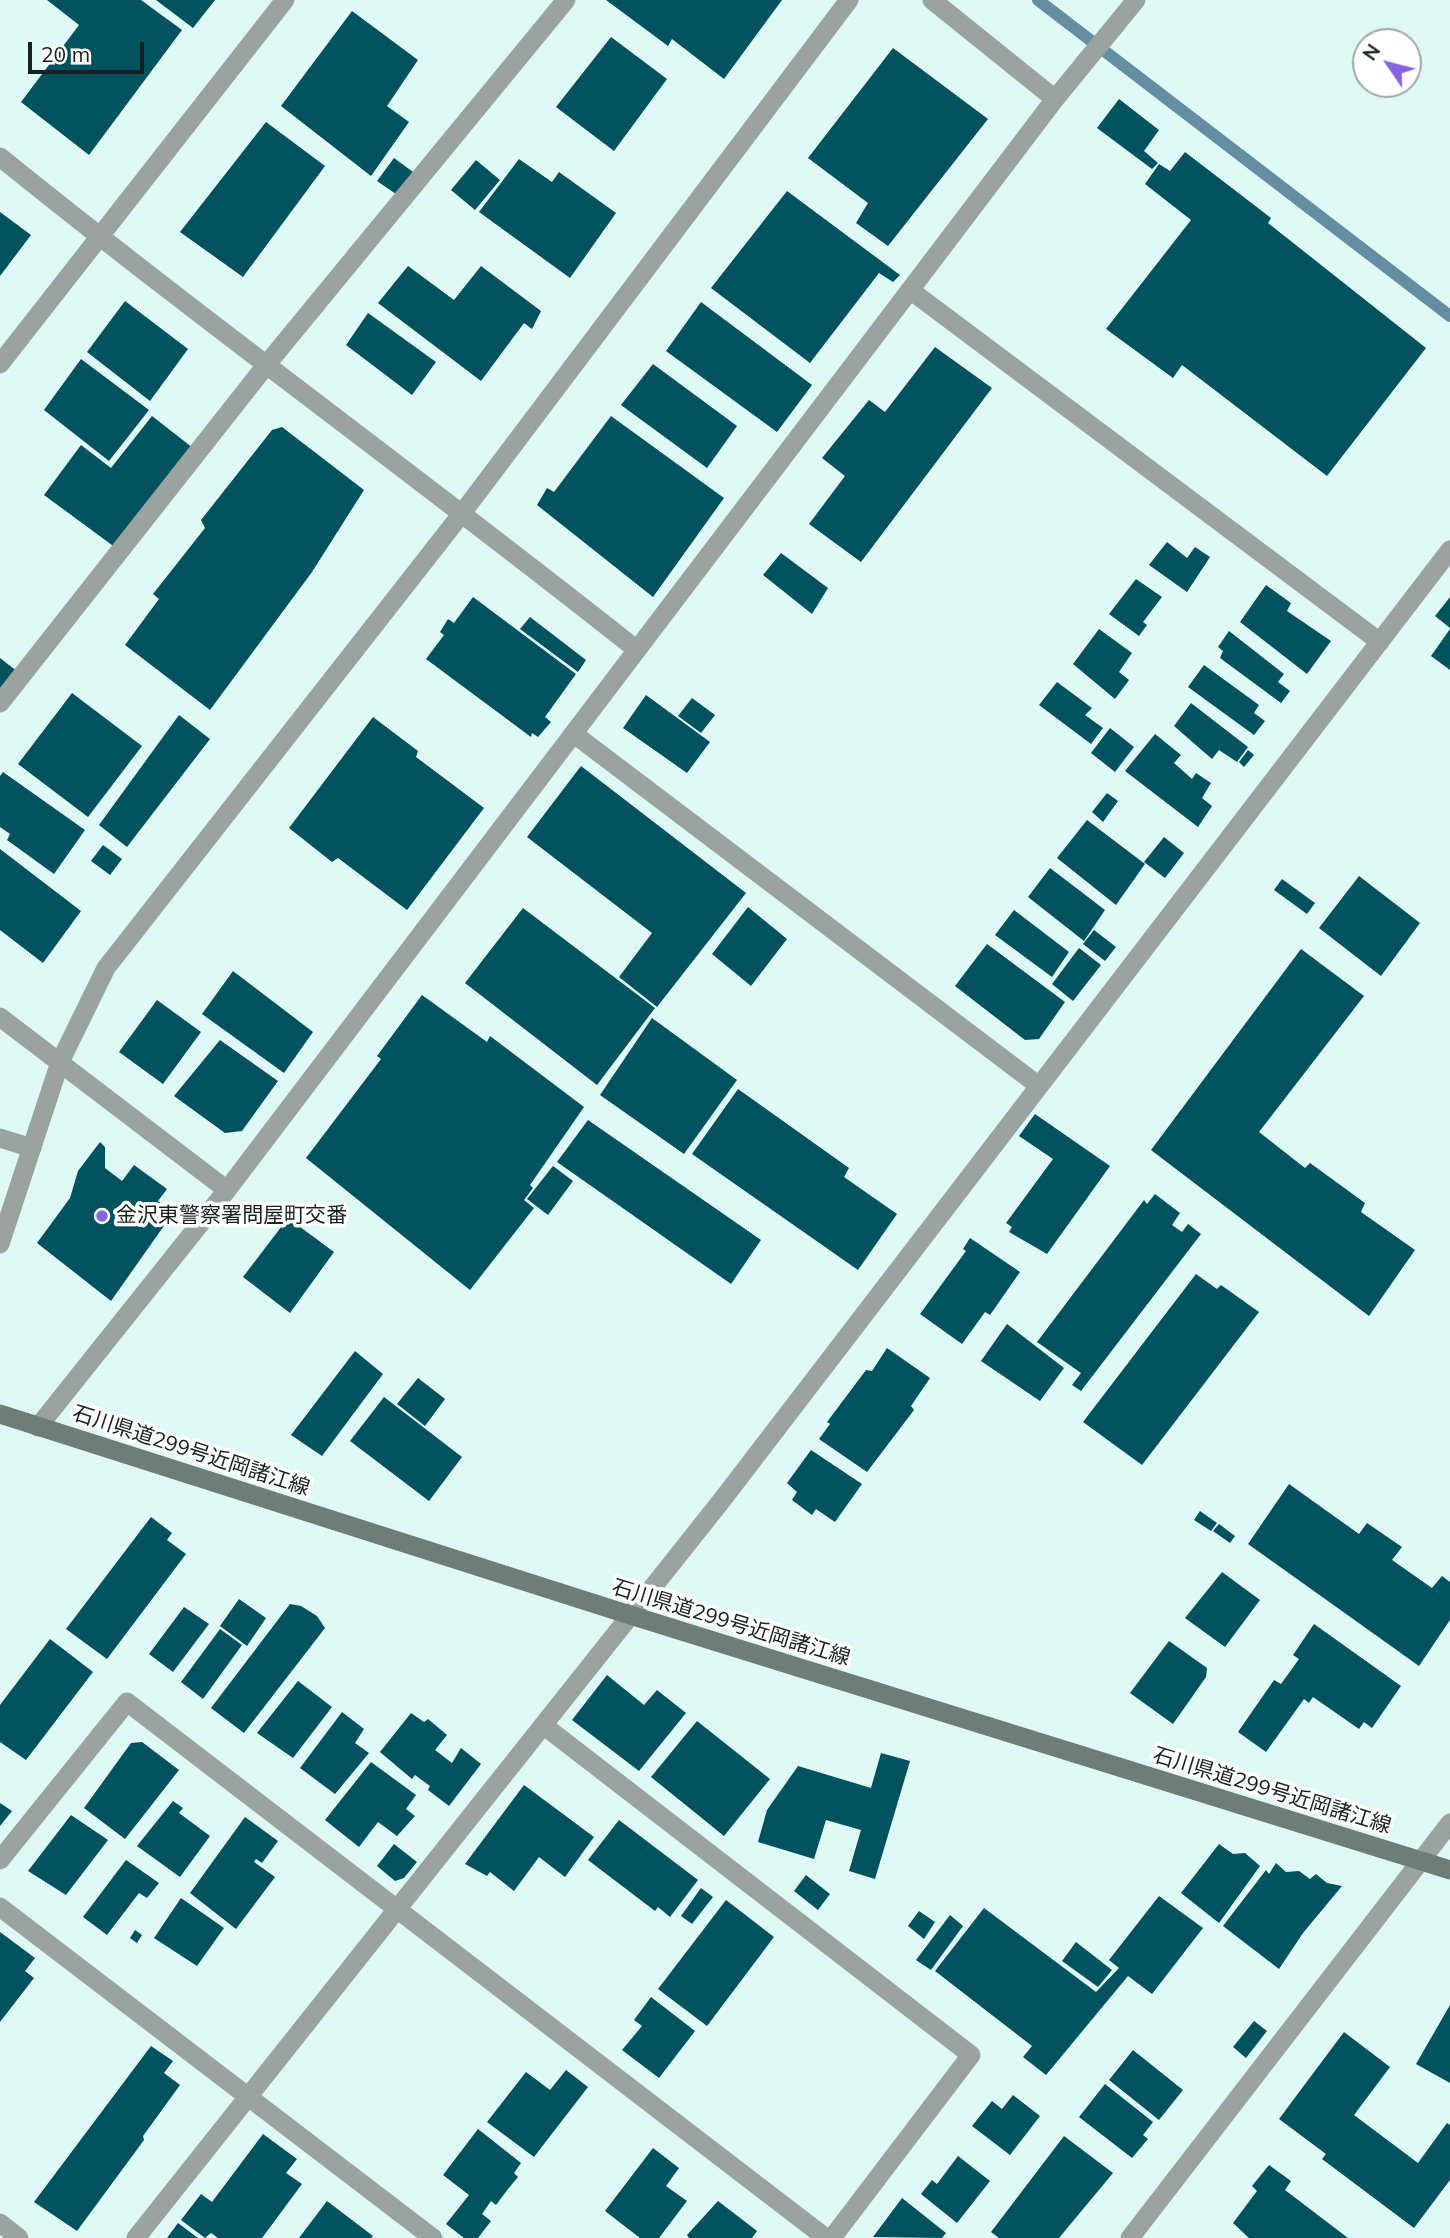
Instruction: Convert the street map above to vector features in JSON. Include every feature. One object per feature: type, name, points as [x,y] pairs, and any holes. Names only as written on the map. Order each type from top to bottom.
[{"type":"main road","name":"石川県道299号近岡諸江線","points":[[0,1413],[630,1615],[1450,1870]]},
{"type":"street","points":[[0,364],[285,0]]},
{"type":"street","points":[[0,703],[267,364],[566,0]]},
{"type":"street","points":[[0,1244],[60,1062],[106,968],[463,512],[849,0]]},
{"type":"street","points":[[932,0],[1055,99]]},
{"type":"street","points":[[38,1427],[227,1190],[1055,99],[1136,0]]},
{"type":"street","points":[[0,157],[100,237],[463,512],[637,650]]},
{"type":"street","points":[[910,290],[1380,642]]},
{"type":"street","points":[[136,2238],[630,1615],[1450,550]]},
{"type":"street","points":[[573,734],[1039,1086]]},
{"type":"street","points":[[0,1017],[227,1190]]},
{"type":"street","points":[[0,1138],[32,1148]]},
{"type":"street","points":[[0,1860],[127,1702],[826,2238]]},
{"type":"street","points":[[543,1725],[971,2055],[832,2238]]},
{"type":"street","points":[[1130,2238],[1450,1823]]},
{"type":"street","points":[[0,1907],[433,2238]]},
{"type":"street","points":[[0,2223],[19,2238]]},
{"type":"building","points":[[47,0],[141,0],[182,30],[89,155],[21,102],[79,25]]},
{"type":"building","points":[[156,0],[215,0],[193,28]]},
{"type":"building","points":[[606,0],[782,0],[724,79],[672,39],[668,46]]},
{"type":"building","points":[[352,11],[418,60],[387,106],[409,122],[371,176],[281,106]]},
{"type":"building","points":[[611,37],[667,79],[614,151],[556,107]]},
{"type":"building","points":[[893,48],[988,119],[888,246],[856,223],[868,203],[808,158]]},
{"type":"building","points":[[1119,99],[1159,130],[1144,151],[1158,163],[1152,169],[1097,128]]},
{"type":"building","points":[[266,122],[325,166],[243,277],[180,232]]},
{"type":"building","points":[[1185,152],[1271,218],[1268,223],[1426,348],[1327,476],[1182,365],[1173,378],[1106,329],[1191,220],[1145,184],[1159,164],[1170,171]]},
{"type":"building","points":[[394,158],[413,172],[396,194],[377,181]]},
{"type":"building","points":[[519,159],[552,182],[559,172],[616,213],[570,278],[479,212]]},
{"type":"building","points":[[476,160],[500,180],[475,210],[451,190]]},
{"type":"building","points":[[787,191],[900,275],[893,282],[879,273],[810,363],[711,288]]},
{"type":"building","points":[[0,212],[31,235],[0,276]]},
{"type":"building","points":[[408,266],[454,300],[481,266],[541,311],[532,329],[524,323],[481,381],[378,303]]},
{"type":"building","points":[[125,301],[188,349],[150,401],[87,352]]},
{"type":"building","points":[[701,302],[812,385],[777,432],[666,351]]},
{"type":"building","points":[[368,313],[436,362],[412,395],[346,345]]},
{"type":"building","points":[[935,347],[992,388],[861,562],[809,524],[845,476],[822,458],[869,400],[885,412]]},
{"type":"building","points":[[81,359],[149,410],[109,461],[44,410]]},
{"type":"building","points":[[653,364],[737,426],[707,468],[621,405]]},
{"type":"building","points":[[152,416],[193,448],[116,548],[44,495],[81,445],[111,468]]},
{"type":"building","points":[[611,416],[724,498],[653,597],[537,505],[547,488],[554,492]]},
{"type":"building","points":[[282,427],[364,490],[312,572],[210,710],[125,645],[159,599],[153,594],[205,528],[201,520],[272,430]]},
{"type":"building","points":[[1167,542],[1187,558],[1195,547],[1210,557],[1187,592],[1149,565]]},
{"type":"building","points":[[781,553],[828,588],[812,614],[763,575]]},
{"type":"building","points":[[1136,579],[1162,597],[1143,622],[1147,625],[1139,636],[1109,614]]},
{"type":"building","points":[[1266,585],[1291,603],[1287,611],[1331,641],[1307,674],[1240,622]]},
{"type":"building","points":[[473,597],[576,674],[545,717],[551,722],[538,737],[532,733],[531,737],[426,659],[444,635],[440,632],[448,619],[454,623]]},
{"type":"building","points":[[1450,597],[1450,628],[1435,616]]},
{"type":"building","points":[[530,617],[586,660],[578,672],[520,629]]},
{"type":"building","points":[[1099,629],[1132,653],[1119,672],[1129,680],[1115,699],[1073,664]]},
{"type":"building","points":[[1450,629],[1450,670],[1431,656]]},
{"type":"building","points":[[1229,631],[1284,674],[1278,682],[1290,691],[1281,703],[1220,658],[1223,651],[1218,647]]},
{"type":"building","points":[[0,658],[18,672],[0,695]]},
{"type":"building","points":[[1204,665],[1259,705],[1254,713],[1265,721],[1254,735],[1188,687]]},
{"type":"building","points":[[1057,682],[1092,708],[1085,715],[1103,728],[1091,744],[1039,705]]},
{"type":"building","points":[[72,693],[142,746],[88,817],[18,764]]},
{"type":"building","points":[[646,695],[710,742],[687,773],[623,728]]},
{"type":"building","points":[[692,698],[715,715],[701,733],[678,716]]},
{"type":"building","points":[[1191,703],[1248,747],[1237,762],[1219,750],[1212,759],[1174,726]]},
{"type":"building","points":[[179,715],[210,739],[127,847],[99,825]]},
{"type":"building","points":[[373,717],[418,751],[416,757],[484,808],[407,910],[338,858],[332,862],[289,828]]},
{"type":"building","points":[[1110,728],[1134,747],[1115,772],[1091,753]]},
{"type":"building","points":[[1155,734],[1181,755],[1174,763],[1192,779],[1196,773],[1211,783],[1202,798],[1212,806],[1198,827],[1125,771]]},
{"type":"building","points":[[1248,750],[1254,755],[1244,767],[1239,762]]},
{"type":"building","points":[[581,766],[746,893],[657,1007],[619,977],[652,933],[527,837]]},
{"type":"building","points":[[3,772],[85,830],[54,874],[7,840],[10,834],[0,827],[0,776]]},
{"type":"building","points":[[1107,793],[1118,801],[1103,822],[1092,812]]},
{"type":"building","points":[[1087,820],[1145,864],[1116,905],[1057,858]]},
{"type":"building","points":[[1164,837],[1184,853],[1165,878],[1144,862]]},
{"type":"building","points":[[103,845],[122,859],[110,875],[91,861]]},
{"type":"building","points":[[0,849],[81,911],[43,963],[0,930]]},
{"type":"building","points":[[1050,868],[1105,910],[1084,941],[1028,897]]},
{"type":"building","points":[[1359,876],[1420,923],[1381,976],[1319,928]]},
{"type":"building","points":[[1282,879],[1315,903],[1307,914],[1274,890]]},
{"type":"building","points":[[748,907],[787,939],[751,986],[712,954]]},
{"type":"building","points":[[523,908],[655,1008],[597,1085],[465,983]]},
{"type":"building","points":[[1014,910],[1069,952],[1052,977],[995,935]]},
{"type":"building","points":[[1094,930],[1116,947],[1105,961],[1083,944]]},
{"type":"building","points":[[987,944],[1065,1002],[1039,1039],[1025,1040],[955,986]]},
{"type":"building","points":[[1079,948],[1101,965],[1073,1001],[1052,984]]},
{"type":"building","points":[[1301,949],[1364,996],[1259,1132],[1305,1168],[1310,1163],[1365,1203],[1361,1212],[1415,1250],[1369,1316],[1151,1150]]},
{"type":"building","points":[[233,971],[313,1032],[284,1073],[202,1014]]},
{"type":"building","points":[[422,995],[487,1042],[490,1036],[584,1107],[530,1185],[533,1188],[524,1200],[534,1208],[470,1290],[306,1158],[381,1059],[377,1056]]},
{"type":"building","points":[[157,1000],[201,1032],[163,1084],[119,1052]]},
{"type":"building","points":[[652,1018],[737,1080],[684,1154],[600,1095]]},
{"type":"building","points":[[220,1040],[278,1081],[242,1131],[225,1133],[174,1096]]},
{"type":"building","points":[[738,1089],[849,1168],[844,1177],[897,1214],[858,1270],[692,1154]]},
{"type":"building","points":[[1035,1114],[1110,1166],[1047,1254],[1009,1232],[1012,1227],[1006,1223],[1053,1159],[1019,1136]]},
{"type":"building","points":[[588,1120],[761,1240],[731,1284],[557,1162]]},
{"type":"building","name":"金沢東警察署問屋町交番","points":[[100,1142],[105,1147],[105,1168],[122,1181],[134,1165],[167,1189],[158,1201],[173,1213],[111,1301],[37,1243],[70,1198],[78,1171]]},
{"type":"building","points":[[553,1166],[573,1181],[548,1215],[527,1199]]},
{"type":"building","points":[[1155,1194],[1180,1213],[1172,1225],[1182,1232],[1188,1224],[1201,1234],[1081,1391],[1072,1385],[1081,1373],[1037,1342],[1144,1200],[1147,1204]]},
{"type":"building","points":[[288,1218],[334,1252],[290,1313],[243,1277]]},
{"type":"building","points":[[970,1238],[1020,1272],[990,1315],[985,1312],[962,1344],[920,1314],[966,1251],[963,1249]]},
{"type":"building","points":[[1196,1274],[1217,1289],[1221,1285],[1259,1312],[1142,1465],[1083,1422]]},
{"type":"building","points":[[1007,1324],[1064,1368],[1040,1401],[981,1361]]},
{"type":"building","points":[[887,1348],[930,1378],[911,1406],[914,1410],[867,1472],[819,1439],[830,1424],[827,1422],[866,1370],[872,1371]]},
{"type":"building","points":[[355,1351],[383,1374],[322,1456],[291,1435]]},
{"type":"building","points":[[418,1378],[445,1399],[425,1426],[397,1404]]},
{"type":"building","points":[[384,1397],[462,1457],[429,1501],[350,1441]]},
{"type":"building","points":[[811,1450],[862,1484],[835,1522],[816,1509],[812,1515],[792,1500],[797,1492],[787,1483]]},
{"type":"building","points":[[1289,1484],[1359,1534],[1367,1523],[1402,1547],[1392,1560],[1432,1588],[1442,1576],[1450,1582],[1450,1620],[1419,1666],[1248,1544]]},
{"type":"building","points":[[1200,1511],[1217,1523],[1211,1531],[1194,1520]]},
{"type":"building","points":[[151,1517],[172,1533],[167,1540],[186,1554],[107,1659],[66,1629]]},
{"type":"building","points":[[1219,1524],[1235,1536],[1230,1543],[1213,1531]]},
{"type":"building","points":[[1222,1572],[1260,1600],[1225,1647],[1185,1618]]},
{"type":"building","points":[[239,1599],[266,1618],[247,1646],[220,1626]]},
{"type":"building","points":[[290,1604],[301,1606],[317,1616],[325,1628],[244,1733],[211,1708]]},
{"type":"building","points":[[184,1607],[209,1624],[173,1672],[149,1654]]},
{"type":"building","points":[[1314,1624],[1401,1686],[1372,1728],[1364,1722],[1359,1729],[1313,1697],[1309,1703],[1304,1699],[1266,1752],[1238,1732],[1274,1680],[1281,1684],[1299,1659],[1293,1655]]},
{"type":"building","points":[[220,1629],[242,1645],[203,1699],[181,1682]]},
{"type":"building","points":[[50,1639],[93,1672],[26,1760],[0,1742],[0,1705]]},
{"type":"building","points":[[1169,1641],[1207,1668],[1206,1677],[1173,1724],[1130,1693]]},
{"type":"building","points":[[607,1675],[644,1705],[657,1690],[686,1713],[639,1771],[572,1720]]},
{"type":"building","points":[[298,1681],[332,1707],[293,1758],[257,1733]]},
{"type":"building","points":[[342,1712],[364,1729],[355,1743],[369,1753],[335,1794],[300,1768]]},
{"type":"building","points":[[411,1713],[424,1722],[428,1719],[447,1735],[435,1750],[452,1763],[461,1748],[481,1764],[449,1806],[428,1790],[430,1786],[415,1775],[412,1779],[380,1752]]},
{"type":"building","points":[[697,1721],[770,1779],[724,1836],[651,1777]]},
{"type":"building","points":[[142,1742],[179,1770],[125,1839],[84,1808],[131,1743]]},
{"type":"building","points":[[881,1753],[910,1761],[875,1879],[849,1871],[861,1830],[826,1820],[814,1859],[758,1842],[767,1810],[798,1766],[871,1788]]},
{"type":"building","points":[[371,1762],[416,1795],[406,1809],[415,1816],[397,1836],[378,1822],[359,1847],[325,1820]]},
{"type":"building","points":[[524,1785],[594,1837],[565,1877],[539,1857],[514,1891],[490,1872],[487,1876],[465,1864]]},
{"type":"building","points":[[173,1801],[183,1808],[179,1813],[210,1836],[180,1877],[137,1846]]},
{"type":"building","points":[[0,1803],[12,1811],[0,1826]]},
{"type":"building","points":[[71,1815],[108,1840],[66,1895],[28,1871]]},
{"type":"building","points":[[245,1817],[278,1841],[262,1863],[256,1859],[254,1862],[275,1877],[236,1929],[190,1893]]},
{"type":"building","points":[[619,1820],[698,1880],[670,1917],[658,1907],[655,1911],[588,1860]]},
{"type":"building","points":[[394,1844],[417,1862],[404,1878],[395,1881],[377,1866]]},
{"type":"building","points":[[1219,1844],[1233,1854],[1245,1853],[1260,1866],[1219,1923],[1181,1893]]},
{"type":"building","points":[[126,1860],[159,1883],[147,1898],[139,1893],[107,1935],[83,1917]]},
{"type":"building","points":[[1276,1863],[1286,1872],[1299,1871],[1310,1879],[1316,1874],[1327,1883],[1342,1886],[1303,1933],[1279,1969],[1223,1926],[1266,1870],[1269,1874]]},
{"type":"building","points":[[806,1875],[830,1894],[818,1910],[794,1891]]},
{"type":"building","points":[[701,1888],[713,1897],[692,1924],[681,1916]]},
{"type":"building","points":[[1159,1896],[1203,1928],[1152,1994],[1128,1976],[1046,2075],[1023,2057],[1032,2046],[935,1971],[984,1908],[1096,1992],[1119,1968],[1109,1960]]},
{"type":"building","points":[[181,1898],[224,1928],[197,1966],[154,1938]]},
{"type":"building","points":[[726,1900],[774,1937],[707,2026],[658,1989]]},
{"type":"building","points":[[919,1911],[935,1922],[924,1939],[908,1926]]},
{"type":"building","points":[[950,1915],[963,1926],[931,1970],[916,1960]]},
{"type":"building","points":[[135,1930],[142,1935],[137,1943],[130,1938]]},
{"type":"building","points":[[0,1932],[35,1958],[25,1971],[34,1978],[0,2022]]},
{"type":"building","points":[[1076,1942],[1112,1970],[1098,1987],[1062,1961]]},
{"type":"building","points":[[651,1997],[695,2031],[659,2078],[622,2050],[642,2026],[634,2020]]},
{"type":"building","points":[[1450,2005],[1450,2083],[1416,2064]]},
{"type":"building","points":[[1254,2021],[1267,2031],[1246,2058],[1233,2047]]},
{"type":"building","points":[[1344,2032],[1390,2067],[1354,2115],[1418,2163],[1447,2123],[1450,2125],[1450,2180],[1414,2228],[1322,2159],[1326,2154],[1279,2119]]},
{"type":"building","points":[[151,2046],[173,2061],[164,2073],[180,2085],[143,2136],[144,2140],[77,2231],[34,2202]]},
{"type":"building","points":[[1133,2050],[1183,2090],[1159,2120],[1109,2080]]},
{"type":"building","points":[[566,2070],[588,2087],[534,2157],[487,2122],[526,2072],[550,2090]]},
{"type":"building","points":[[1105,2084],[1153,2122],[1143,2135],[1148,2139],[1132,2158],[1079,2117]]},
{"type":"building","points":[[1013,2095],[1040,2116],[1010,2155],[972,2126],[992,2101],[1002,2109]]},
{"type":"building","points":[[478,2129],[521,2163],[514,2173],[518,2177],[496,2205],[491,2201],[482,2214],[491,2221],[478,2238],[464,2238],[446,2224],[469,2195],[443,2175]]},
{"type":"building","points":[[263,2134],[297,2159],[286,2173],[302,2184],[262,2238],[218,2238],[211,2233],[205,2238],[181,2220],[201,2194],[212,2202]]},
{"type":"building","points":[[1064,2136],[1113,2173],[1059,2238],[999,2238],[991,2232]]},
{"type":"building","points":[[653,2148],[679,2168],[666,2186],[687,2201],[659,2238],[640,2238],[605,2211]]},
{"type":"building","points":[[958,2156],[990,2181],[957,2223],[921,2194],[932,2180],[937,2184]]},
{"type":"building","points":[[1269,2165],[1291,2181],[1285,2190],[1348,2238],[1249,2238],[1233,2223],[1257,2191],[1252,2186]]},
{"type":"building","points":[[902,2198],[946,2233],[942,2238],[873,2237]]},
{"type":"building","points":[[327,2201],[373,2236],[299,2238]]},
{"type":"building","points":[[718,2201],[757,2231],[752,2238],[689,2238],[687,2235]]},
{"type":"building","points":[[178,2223],[198,2238],[167,2238]]},
{"type":"waterway","points":[[1038,0],[1450,316]]},
{"type":"place","name":"金沢東警察署問屋町交番","points":[[102,1216]]}]
